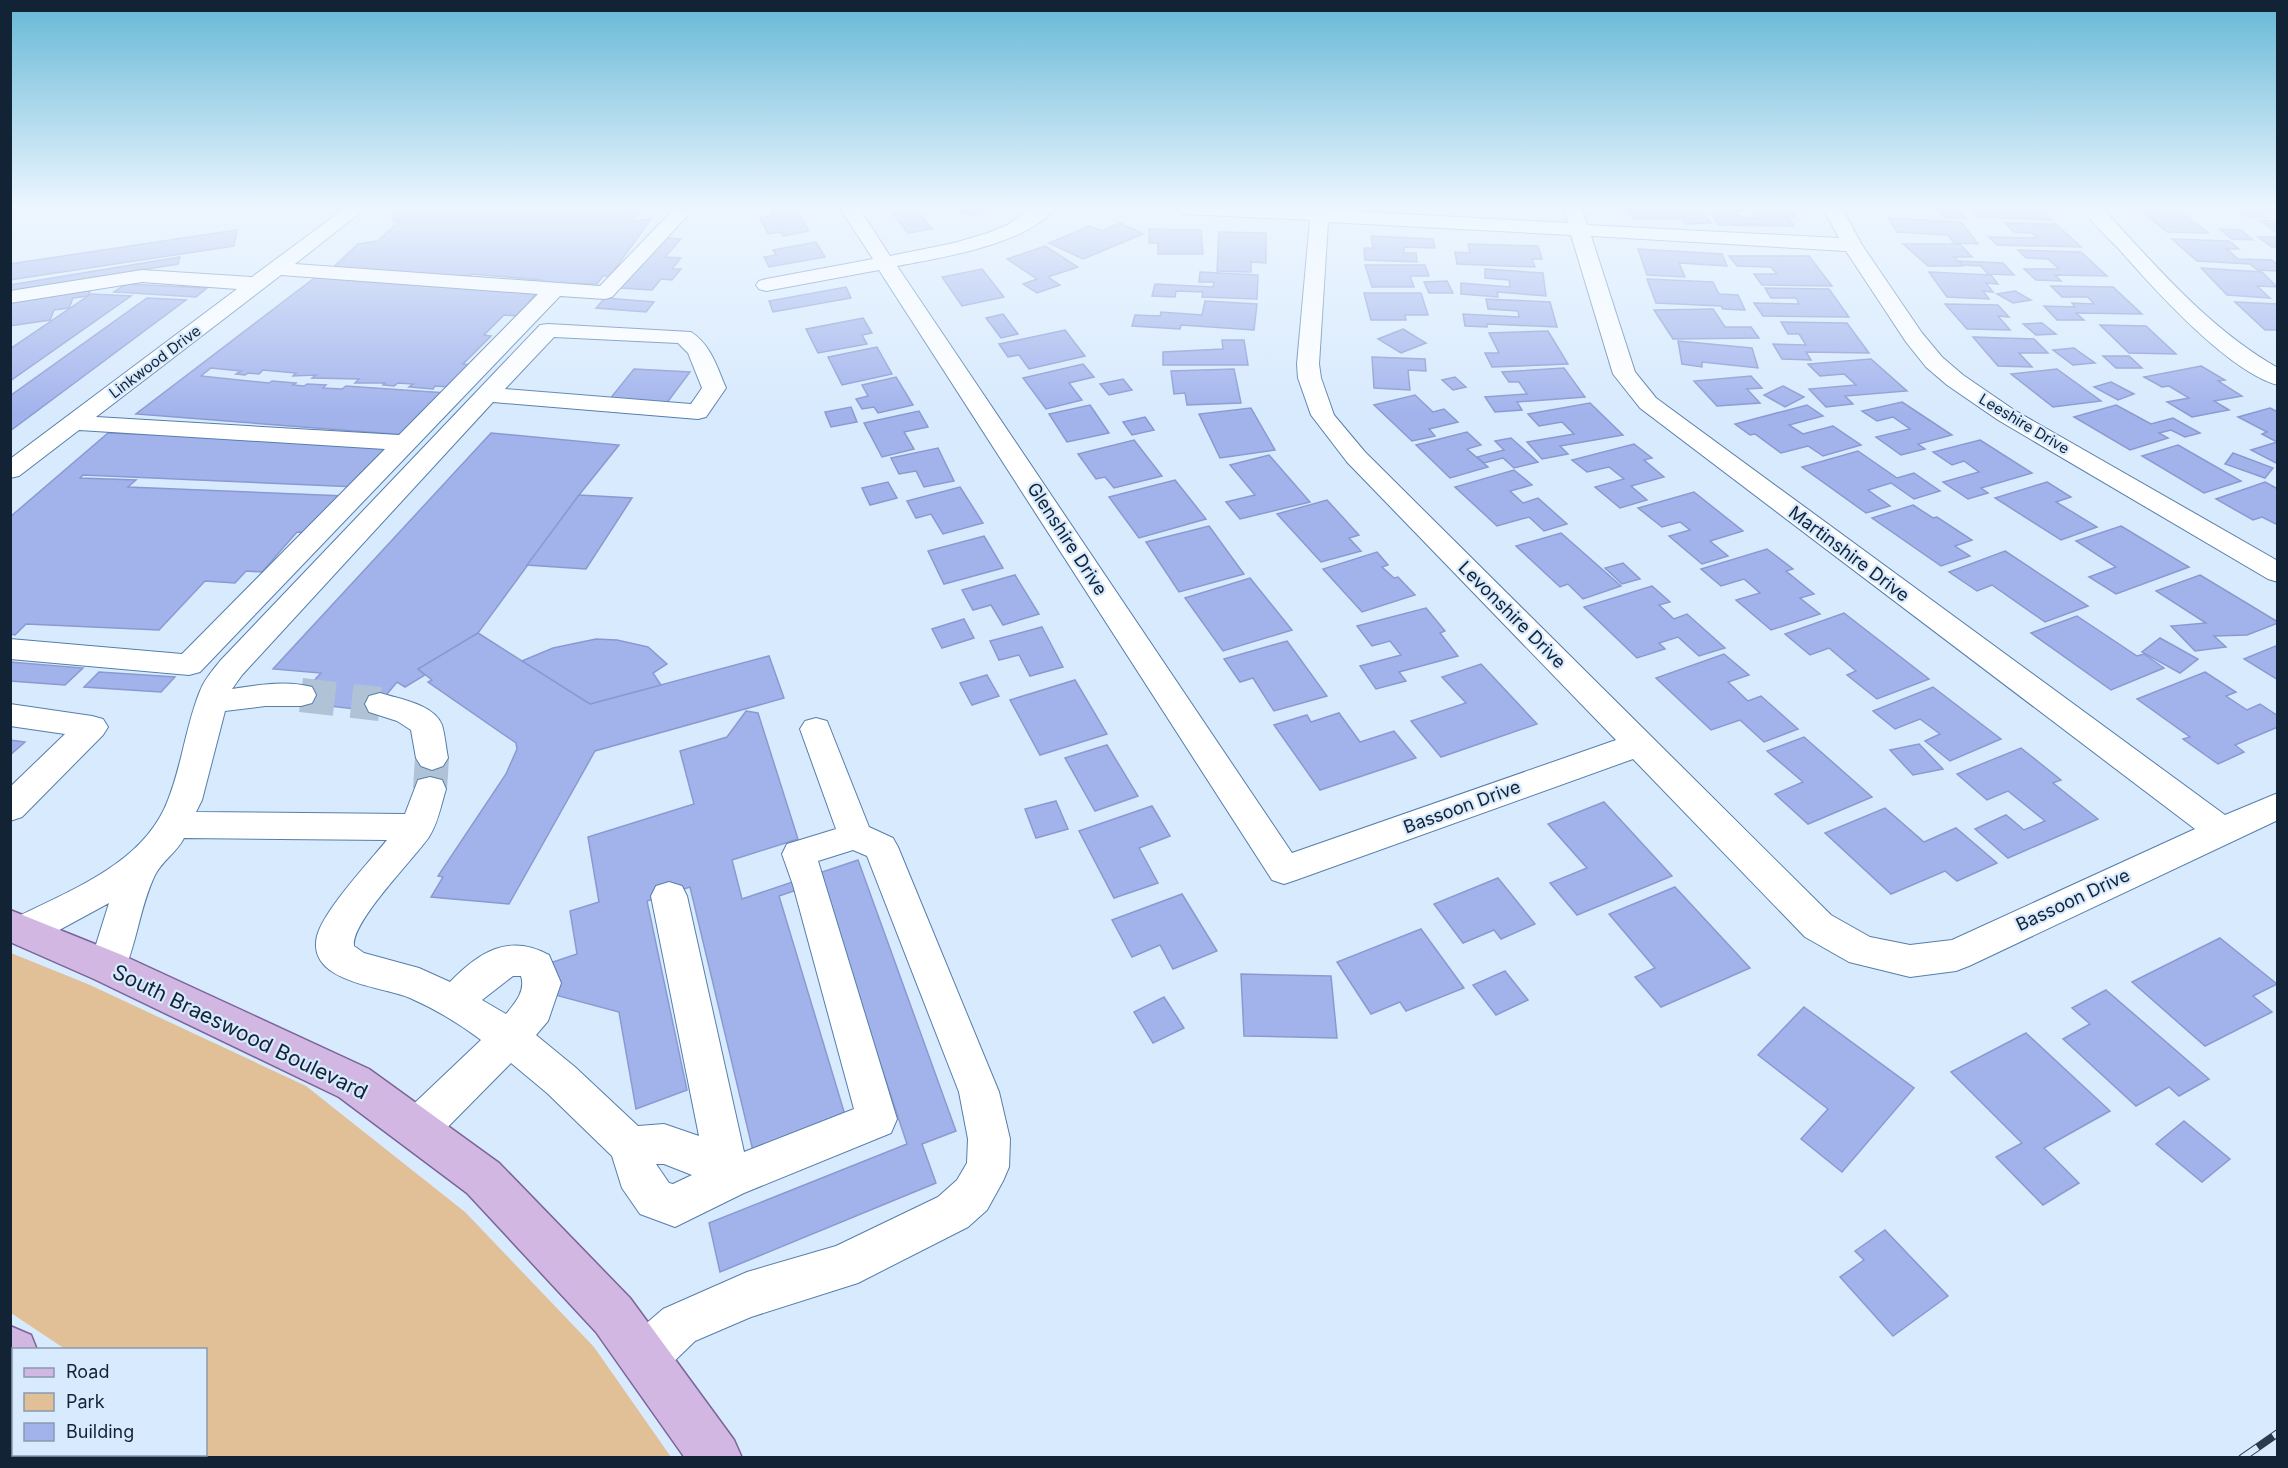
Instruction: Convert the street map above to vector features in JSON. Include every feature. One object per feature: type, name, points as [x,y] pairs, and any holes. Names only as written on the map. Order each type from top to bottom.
[{"type":"main road","name":"South Braeswood Boulevard","points":[[18,927],[354,1083],[483,1178],[613,1315],[716,1458]]},
{"type":"street","points":[[10,297],[138,277]]},
{"type":"street","points":[[148,277],[259,284]]},
{"type":"street","name":"Linkwood Drive","points":[[10,471],[269,277]]},
{"type":"street","points":[[383,277],[604,293],[620,277]]},
{"type":"street","points":[[766,285],[810,277]]},
{"type":"street","name":"Glenshire Drive","points":[[895,277],[1284,870]]},
{"type":"street","name":"Levonshire Drive","points":[[1315,277],[1308,364],[1309,381],[1322,417],[1356,457],[1818,926],[1862,951]]},
{"type":"street","name":"Martinshire Drive","points":[[1593,277],[1624,374],[1648,403],[2221,830]]},
{"type":"street","name":"Leeshire Drive","points":[[1873,277],[1914,337],[1934,362],[1955,380],[2006,415],[2277,573]]},
{"type":"street","points":[[2157,277],[2210,331],[2246,359],[2277,378]]},
{"type":"street","points":[[10,649],[189,665],[555,289]]},
{"type":"street","points":[[18,927],[90,897],[141,866],[169,835],[185,801],[215,690],[231,668],[487,395],[548,330],[683,337],[693,343],[698,350],[714,388],[698,412],[487,395]]},
{"type":"street","points":[[75,423],[406,443]]},
{"type":"street","points":[[211,702],[265,695],[301,695]]},
{"type":"street","points":[[380,704],[408,713],[426,725],[431,773],[417,827],[354,904],[335,937],[338,954],[353,966],[419,984],[510,1038],[561,1080],[630,1146],[637,1174],[655,1199],[675,1206],[729,1178],[877,1119],[799,854],[855,836],[881,847],[979,1092],[989,1139],[988,1167],[972,1195],[953,1212],[842,1267],[747,1295],[679,1325],[644,1357]]},
{"type":"street","points":[[10,715],[92,727],[10,808]]},
{"type":"street","points":[[816,729],[855,836]]},
{"type":"street","name":"Bassoon Drive","points":[[1284,870],[1640,744]]},
{"type":"street","name":"Bassoon Drive","points":[[1862,951],[1910,961],[1956,955],[2277,805]]},
{"type":"street","points":[[173,825],[417,827]]},
{"type":"street","points":[[108,967],[122,915],[141,866]]},
{"type":"street","points":[[669,896],[729,1178]]},
{"type":"street","points":[[417,1129],[510,1038],[534,1009],[542,983],[536,966],[522,960],[499,965],[477,980],[455,1004]]},
{"type":"street","points":[[630,1146],[664,1144],[704,1158],[729,1178]]},
{"type":"green space","points":[[11,953],[90,985],[306,1086],[465,1212],[594,1347],[671,1457],[175,1457],[174,1456],[207,1456],[207,1348],[64,1348],[11,1313]]},
{"type":"building","points":[[10,277],[33,277],[10,280]]},
{"type":"building","points":[[62,277],[100,277],[10,291],[10,285]]},
{"type":"building","points":[[316,277],[537,292],[530,301],[533,301],[518,316],[504,315],[484,335],[491,336],[463,364],[472,365],[450,387],[435,386],[433,389],[409,387],[413,384],[398,383],[394,386],[383,385],[385,383],[355,383],[359,379],[312,378],[316,375],[293,376],[296,373],[263,370],[259,374],[245,375],[236,374],[241,371],[211,368],[201,376],[269,383],[272,381],[296,383],[293,385],[304,386],[307,384],[326,385],[323,388],[342,389],[346,386],[446,393],[406,435],[136,414]]},
{"type":"building","points":[[501,277],[603,277],[597,284],[542,283],[542,280]]},
{"type":"building","points":[[630,277],[675,277],[672,280],[661,279],[652,290],[620,288]]},
{"type":"building","points":[[942,277],[988,277],[1004,297],[962,306]]},
{"type":"building","points":[[1033,277],[1049,277],[1060,285],[1037,293],[1023,284],[1037,279]]},
{"type":"building","points":[[1200,277],[1258,277],[1257,299],[1202,297],[1203,292],[1176,291],[1175,297],[1152,296],[1155,284],[1213,287],[1214,282],[1199,282]]},
{"type":"building","points":[[1369,277],[1410,277],[1414,287],[1372,287]]},
{"type":"building","points":[[1543,277],[1546,296],[1497,292],[1498,297],[1461,294],[1461,283],[1510,287],[1509,280],[1485,278]]},
{"type":"building","points":[[1756,277],[1825,277],[1832,286],[1762,285]]},
{"type":"building","points":[[1932,277],[1992,277],[1998,284],[1986,283],[1993,292],[1983,291],[1989,299],[1947,297]]},
{"type":"building","points":[[2032,277],[2057,277],[2061,281],[2036,280]]},
{"type":"building","points":[[2209,277],[2267,277],[2277,287],[2257,286],[2270,298],[2227,295]]},
{"type":"building","points":[[1647,279],[1713,282],[1719,294],[1738,295],[1745,310],[1723,309],[1721,306],[1656,303]]},
{"type":"building","points":[[1447,281],[1453,293],[1429,293],[1424,282]]},
{"type":"building","points":[[126,284],[207,288],[196,297],[114,292]]},
{"type":"building","points":[[2051,286],[2113,287],[2142,314],[2076,313],[2084,320],[2057,320],[2044,306],[2075,307],[2072,303],[2094,304],[2088,297],[2062,297]]},
{"type":"building","points":[[846,287],[851,298],[773,312],[769,301]]},
{"type":"building","points":[[1765,288],[1829,289],[1849,317],[1763,316],[1754,303],[1799,304],[1796,298],[1771,298]]},
{"type":"building","points":[[91,289],[88,296],[73,298],[69,308],[54,310],[50,320],[10,326],[10,301]]},
{"type":"building","points":[[2015,291],[2031,300],[2013,303],[1997,294]]},
{"type":"building","points":[[1364,293],[1421,293],[1428,315],[1405,315],[1406,320],[1371,320]]},
{"type":"building","points":[[91,294],[131,296],[10,381],[10,349]]},
{"type":"building","points":[[147,298],[186,300],[10,431],[10,396]]},
{"type":"building","points":[[605,298],[654,302],[646,312],[596,308]]},
{"type":"building","points":[[1486,299],[1550,302],[1557,327],[1487,324],[1487,327],[1465,326],[1463,314],[1519,317],[1518,311],[1488,309]]},
{"type":"building","points":[[1205,301],[1257,304],[1254,330],[1181,325],[1180,329],[1132,326],[1135,315],[1160,316],[1161,312],[1202,315]]},
{"type":"building","points":[[2235,302],[2278,304],[2278,330],[2265,330]]},
{"type":"building","points":[[1945,304],[1998,305],[2009,317],[1998,316],[2010,330],[1967,329]]},
{"type":"building","points":[[1713,309],[1725,327],[1751,327],[1759,338],[1673,339],[1654,310]]},
{"type":"building","points":[[1003,314],[1018,334],[1001,338],[986,318]]},
{"type":"building","points":[[863,318],[872,333],[862,335],[867,344],[818,353],[806,329]]},
{"type":"building","points":[[1781,322],[1847,323],[1869,353],[1806,352],[1811,360],[1782,359],[1773,344],[1806,345],[1799,334],[1788,334]]},
{"type":"building","points":[[2042,323],[2056,334],[2036,335],[2023,324]]},
{"type":"building","points":[[2100,325],[2146,326],[2176,354],[2129,353]]},
{"type":"building","points":[[1403,329],[1426,343],[1401,353],[1378,339]]},
{"type":"building","points":[[1065,330],[1085,356],[1029,369],[1019,355],[1008,357],[999,344]]},
{"type":"building","points":[[1548,331],[1568,364],[1492,367],[1485,353],[1499,353],[1489,333]]},
{"type":"building","points":[[1973,337],[2034,339],[2048,353],[2019,353],[2032,367],[1998,366]]},
{"type":"building","points":[[1222,340],[1244,340],[1248,365],[1163,365],[1163,352],[1223,349]]},
{"type":"building","points":[[1678,341],[1752,348],[1758,368],[1702,362],[1702,367],[1682,364]]},
{"type":"building","points":[[877,347],[892,374],[842,385],[828,357]]},
{"type":"building","points":[[2074,348],[2095,363],[2073,365],[2053,350]]},
{"type":"building","points":[[2103,356],[2129,356],[2142,368],[2116,368]]},
{"type":"building","points":[[1372,357],[1425,359],[1426,371],[1408,370],[1410,390],[1374,388]]},
{"type":"building","points":[[1871,359],[1907,391],[1845,396],[1853,404],[1826,407],[1809,389],[1856,385],[1844,374],[1820,376],[1808,364]]},
{"type":"building","points":[[1083,364],[1094,377],[1069,383],[1082,400],[1046,409],[1023,378]]},
{"type":"building","points":[[2201,366],[2225,380],[2218,381],[2242,396],[2214,401],[2229,410],[2192,417],[2167,402],[2189,398],[2169,386],[2162,387],[2144,377]]},
{"type":"building","points":[[1564,368],[1585,397],[1517,402],[1522,410],[1495,412],[1485,397],[1527,394],[1519,382],[1509,382],[1502,372]]},
{"type":"building","points":[[634,369],[690,372],[666,404],[609,400]]},
{"type":"building","points":[[1234,369],[1241,403],[1187,405],[1185,393],[1174,394],[1171,371]]},
{"type":"building","points":[[2057,369],[2101,401],[2053,407],[2011,374]]},
{"type":"building","points":[[1751,376],[1762,388],[1747,389],[1760,403],[1717,406],[1694,381]]},
{"type":"building","points":[[896,377],[913,405],[878,413],[874,407],[862,409],[856,399],[868,396],[862,385]]},
{"type":"building","points":[[1455,377],[1466,387],[1453,390],[1442,380]]},
{"type":"building","points":[[1123,379],[1132,390],[1109,395],[1100,384]]},
{"type":"building","points":[[2111,382],[2134,394],[2118,400],[2094,387]]},
{"type":"building","points":[[1783,386],[1804,397],[1785,407],[1764,395]]},
{"type":"building","points":[[1415,395],[1433,412],[1444,409],[1458,422],[1429,429],[1435,436],[1412,441],[1374,405]]},
{"type":"building","points":[[1902,402],[1952,435],[1918,444],[1925,449],[1901,455],[1876,437],[1910,429],[1893,417],[1877,421],[1862,411]]},
{"type":"building","points":[[1590,403],[1623,435],[1560,446],[1568,454],[1542,459],[1527,442],[1574,434],[1562,422],[1539,426],[1528,414]]},
{"type":"building","points":[[1090,405],[1109,433],[1067,442],[1049,414]]},
{"type":"building","points":[[1807,405],[1823,416],[1789,425],[1803,434],[1833,426],[1861,445],[1823,456],[1808,446],[1781,453],[1755,434],[1750,435],[1735,424]]},
{"type":"building","points":[[2116,405],[2151,424],[2173,418],[2200,433],[2185,437],[2171,430],[2159,433],[2168,438],[2130,450],[2074,417]]},
{"type":"building","points":[[851,407],[857,422],[831,427],[825,412]]},
{"type":"building","points":[[1251,408],[1275,450],[1220,458],[1199,414]]},
{"type":"building","points":[[2270,408],[2278,412],[2278,464],[2251,450],[2277,442],[2262,434],[2267,432],[2238,417]]},
{"type":"building","points":[[919,411],[928,427],[904,432],[914,449],[882,457],[864,423]]},
{"type":"building","points":[[1145,417],[1154,430],[1132,435],[1123,422]]},
{"type":"building","points":[[1467,432],[1481,445],[1467,449],[1488,467],[1450,478],[1416,445]]},
{"type":"building","points":[[108,433],[395,444],[358,487],[83,475],[80,478],[136,480],[128,487],[345,496],[314,533],[297,532],[262,572],[246,571],[235,583],[205,581],[159,630],[26,624],[15,635],[10,634],[10,517]]},
{"type":"building","points":[[491,433],[619,445],[579,495],[478,633],[418,669],[425,675],[405,687],[397,682],[373,711],[294,702],[321,673],[273,669]]},
{"type":"building","points":[[1511,438],[1538,462],[1514,468],[1503,458],[1484,463],[1477,457],[1504,450],[1495,441]]},
{"type":"building","points":[[1134,440],[1162,476],[1114,488],[1105,477],[1096,479],[1078,454]]},
{"type":"building","points":[[1980,440],[2032,473],[1981,488],[1988,493],[1968,499],[1943,482],[1979,472],[1964,461],[1952,465],[1933,452]]},
{"type":"building","points":[[1634,444],[1652,458],[1644,460],[1664,477],[1631,486],[1647,500],[1620,508],[1595,487],[1624,479],[1609,467],[1587,472],[1572,460]]},
{"type":"building","points":[[2178,445],[2241,481],[2204,493],[2142,456]]},
{"type":"building","points":[[938,448],[954,481],[924,487],[916,471],[899,474],[891,458]]},
{"type":"building","points":[[1858,451],[1897,478],[1914,473],[1940,491],[1914,499],[1891,483],[1868,490],[1890,506],[1866,513],[1802,467]]},
{"type":"building","points":[[2233,453],[2273,468],[2265,478],[2225,464]]},
{"type":"building","points":[[1269,455],[1310,502],[1240,519],[1226,502],[1255,495],[1230,465]]},
{"type":"building","points":[[1514,470],[1532,485],[1510,491],[1523,503],[1538,498],[1567,524],[1544,531],[1529,517],[1497,526],[1455,487]]},
{"type":"building","points":[[1175,480],[1206,519],[1139,538],[1109,497]]},
{"type":"building","points":[[888,482],[897,498],[870,505],[862,488]]},
{"type":"building","points":[[2047,482],[2071,497],[2056,502],[2097,527],[2061,540],[1995,498]]},
{"type":"building","points":[[2265,482],[2278,489],[2278,525],[2262,517],[2253,520],[2216,499]]},
{"type":"building","points":[[960,487],[983,523],[943,534],[931,514],[916,518],[907,501]]},
{"type":"building","points":[[1694,492],[1743,531],[1710,541],[1728,556],[1702,564],[1669,536],[1690,530],[1680,522],[1662,527],[1638,508]]},
{"type":"building","points":[[579,495],[632,498],[586,569],[527,565]]},
{"type":"building","points":[[1327,500],[1359,535],[1349,538],[1361,551],[1321,562],[1277,514]]},
{"type":"building","points":[[1913,505],[1933,518],[1937,517],[1972,540],[1955,546],[1970,556],[1941,566],[1872,518]]},
{"type":"building","points":[[1209,526],[1244,574],[1179,592],[1146,542]]},
{"type":"building","points":[[2121,526],[2189,567],[2116,594],[2089,577],[2116,567],[2076,541]]},
{"type":"building","points":[[1561,533],[1621,586],[1583,599],[1568,584],[1560,587],[1516,546]]},
{"type":"building","points":[[984,536],[1003,568],[944,584],[928,551]]},
{"type":"building","points":[[1767,549],[1793,569],[1786,571],[1814,594],[1800,598],[1820,614],[1771,630],[1736,600],[1760,593],[1744,579],[1721,586],[1701,569]]},
{"type":"building","points":[[2005,551],[2088,606],[2045,622],[1992,585],[1977,591],[1949,572]]},
{"type":"building","points":[[1377,552],[1388,565],[1382,567],[1394,578],[1398,577],[1415,595],[1362,612],[1323,569]]},
{"type":"building","points":[[1623,563],[1640,579],[1622,584],[1605,568]]},
{"type":"building","points":[[1015,575],[1039,614],[1003,625],[991,605],[973,610],[962,590]]},
{"type":"building","points":[[2200,575],[2278,623],[2247,635],[2214,636],[2226,647],[2195,651],[2171,626],[2206,623],[2156,591]]},
{"type":"building","points":[[1250,578],[1292,630],[1223,651],[1185,598]]},
{"type":"building","points":[[1652,586],[1670,602],[1659,605],[1674,619],[1687,614],[1725,648],[1699,656],[1678,637],[1659,643],[1665,649],[1637,658],[1584,607]]},
{"type":"building","points":[[1426,608],[1445,631],[1440,633],[1458,656],[1399,672],[1406,681],[1376,689],[1360,666],[1401,655],[1390,641],[1372,646],[1357,626]]},
{"type":"building","points":[[1844,613],[1929,679],[1877,699],[1847,675],[1856,671],[1829,648],[1810,655],[1785,634]]},
{"type":"building","points":[[2077,616],[2137,656],[2144,654],[2164,668],[2111,690],[2031,633]]},
{"type":"building","points":[[964,619],[974,638],[942,648],[932,629]]},
{"type":"building","points":[[1042,627],[1063,667],[1030,676],[1019,655],[999,660],[990,641]]},
{"type":"building","points":[[478,633],[590,704],[769,656],[784,698],[595,751],[509,904],[431,897],[443,877],[438,876],[506,774],[517,749],[516,743],[428,682],[432,680],[418,669]]},
{"type":"building","points":[[2160,638],[2198,659],[2180,673],[2142,652]]},
{"type":"building","points":[[596,639],[617,640],[648,647],[667,664],[653,673],[661,685],[590,704],[522,661],[553,648]]},
{"type":"building","points":[[1287,641],[1327,696],[1274,711],[1253,678],[1240,682],[1224,659]]},
{"type":"building","points":[[2278,645],[2278,680],[2244,659]]},
{"type":"building","points":[[1724,654],[1749,675],[1728,682],[1748,701],[1761,696],[1798,729],[1764,742],[1740,720],[1711,730],[1656,678]]},
{"type":"building","points":[[10,662],[83,668],[65,685],[10,681]]},
{"type":"building","points":[[1481,664],[1537,724],[1441,757],[1411,721],[1466,703],[1442,677]]},
{"type":"building","points":[[99,672],[175,677],[161,692],[84,687]]},
{"type":"building","points":[[2205,672],[2236,692],[2226,696],[2247,710],[2260,704],[2278,716],[2278,727],[2235,745],[2244,752],[2218,764],[2183,739],[2190,737],[2137,699]]},
{"type":"building","points":[[987,675],[999,696],[972,705],[960,683]]},
{"type":"building","points":[[1075,680],[1107,734],[1040,755],[1010,700]]},
{"type":"building","points":[[1933,687],[2001,739],[1950,761],[1925,741],[1940,734],[1920,719],[1895,729],[1873,711]]},
{"type":"building","points":[[746,711],[758,713],[798,839],[732,860],[742,899],[858,860],[956,1131],[922,1144],[936,1183],[720,1272],[709,1223],[907,1144],[820,882],[779,896],[845,1115],[753,1151],[690,887],[647,901],[687,1090],[636,1109],[619,1012],[544,992],[541,966],[577,954],[570,911],[599,902],[588,837],[694,804],[680,751],[727,737]]},
{"type":"building","points":[[1339,713],[1360,742],[1394,731],[1416,758],[1320,790],[1274,725],[1307,715],[1311,722]]},
{"type":"building","points":[[1804,737],[1872,797],[1808,824],[1775,794],[1803,782],[1767,751]]},
{"type":"building","points":[[10,740],[25,742],[10,755]]},
{"type":"building","points":[[1919,744],[1943,769],[1913,775],[1890,750]]},
{"type":"building","points":[[1107,745],[1138,796],[1095,811],[1065,758]]},
{"type":"building","points":[[2021,748],[2061,780],[2053,783],[2098,819],[2008,858],[1975,829],[2006,815],[2024,830],[2045,821],[2008,791],[1987,800],[1957,774]]},
{"type":"building","points":[[1056,801],[1068,829],[1036,838],[1025,809]]},
{"type":"building","points":[[1604,802],[1672,876],[1577,915],[1550,883],[1587,868],[1548,824]]},
{"type":"building","points":[[1152,806],[1170,836],[1139,848],[1158,883],[1114,898],[1079,831]]},
{"type":"building","points":[[1885,808],[1924,842],[1956,828],[1997,863],[1957,881],[1945,871],[1891,894],[1825,833]]},
{"type":"building","points":[[1498,878],[1535,924],[1501,939],[1494,930],[1463,943],[1434,904]]},
{"type":"building","points":[[1675,887],[1750,968],[1661,1007],[1635,977],[1655,968],[1609,914]]},
{"type":"building","points":[[1182,894],[1217,951],[1173,969],[1160,945],[1132,957],[1112,920]]},
{"type":"building","points":[[1421,929],[1464,988],[1406,1011],[1400,1002],[1371,1014],[1337,962]]},
{"type":"building","points":[[2220,938],[2277,984],[2253,996],[2272,1012],[2205,1046],[2132,982]]},
{"type":"building","points":[[1505,971],[1528,1000],[1496,1015],[1473,985]]},
{"type":"building","points":[[1241,974],[1331,976],[1337,1038],[1244,1036]]},
{"type":"building","points":[[2106,990],[2209,1079],[2179,1096],[2169,1087],[2136,1106],[2063,1039],[2090,1024],[2072,1008]]},
{"type":"building","points":[[1164,997],[1184,1028],[1153,1043],[1134,1012]]},
{"type":"building","points":[[1804,1007],[1914,1088],[1842,1172],[1801,1139],[1828,1109],[1758,1055]]},
{"type":"building","points":[[2026,1033],[2110,1111],[2044,1148],[2079,1183],[2043,1205],[1996,1157],[2022,1143],[1951,1072]]},
{"type":"building","points":[[2184,1121],[2230,1159],[2202,1182],[2156,1144]]},
{"type":"building","points":[[1885,1230],[1948,1296],[1893,1336],[1840,1277],[1864,1260],[1855,1251]]},
{"type":"tunnel","points":[[301,695],[380,704]]},
{"type":"tunnel","points":[[430,789],[432,758]]},
{"type":"railway","points":[[2242,1458],[2278,1433]]}]
